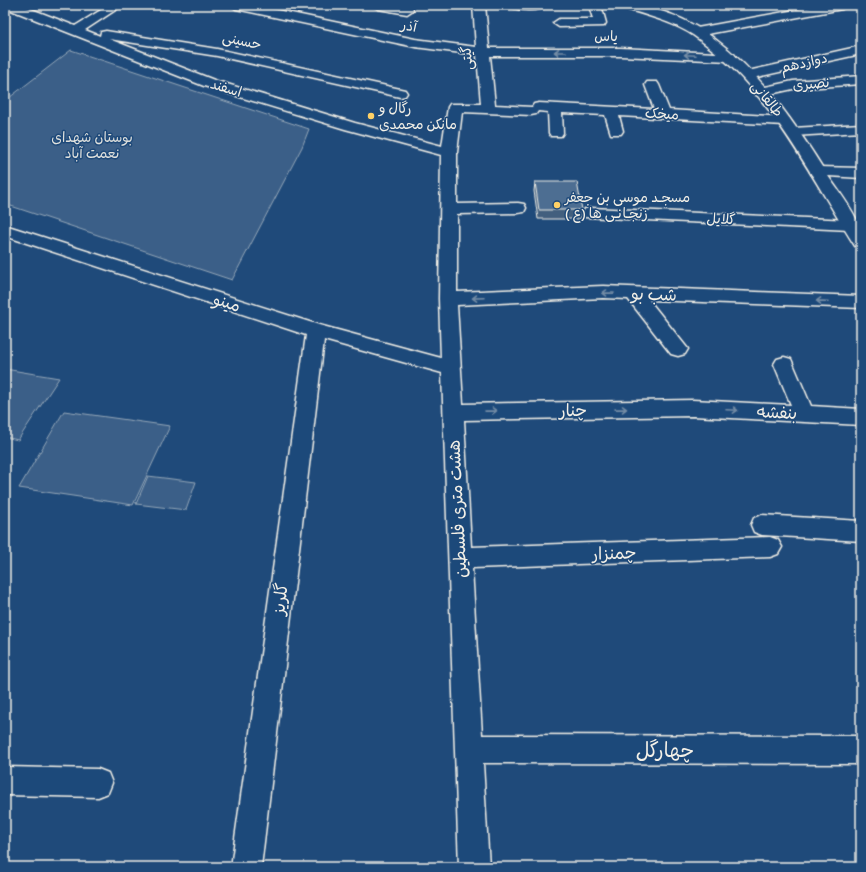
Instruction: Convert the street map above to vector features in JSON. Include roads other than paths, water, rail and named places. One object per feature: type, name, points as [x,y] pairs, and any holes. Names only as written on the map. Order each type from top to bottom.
[{"type":"street","name":"اسفند","points":[[10,5],[209,84],[350,126],[449,152]]},
{"type":"street","points":[[76,31],[117,5]]},
{"type":"street","name":"آذر","points":[[236,5],[414,43],[483,52]]},
{"type":"street","points":[[378,5],[406,7]]},
{"type":"street","name":"گیتی","points":[[479,5],[488,108]]},
{"type":"street","points":[[515,5],[540,6]]},
{"type":"street","points":[[559,23],[600,23],[595,5]]},
{"type":"street","name":"طالقانی","points":[[627,5],[663,16],[697,32],[729,57],[748,75],[789,126],[861,242]]},
{"type":"street","points":[[697,32],[842,5]]},
{"type":"street","name":"حسینی","points":[[76,31],[163,42],[289,67],[400,93]]},
{"type":"street","name":"دوازدهم","points":[[748,75],[861,50]]},
{"type":"street","name":"یاس","points":[[483,52],[621,52],[729,57]]},
{"type":"street","name":"نصیری","points":[[761,92],[793,85],[861,80]]},
{"type":"street","points":[[652,85],[663,114]]},
{"type":"street","name":"هشت متری فلسطین","points":[[454,106],[449,152],[448,299],[474,867]]},
{"type":"street","name":"میخک","points":[[454,106],[535,109],[555,108],[663,114],[789,126],[861,128]]},
{"type":"street","points":[[555,108],[556,133]]},
{"type":"street","points":[[611,112],[616,131]]},
{"type":"street","points":[[818,172],[861,173]]},
{"type":"street","points":[[448,209],[518,208]]},
{"type":"street","name":"گلایل","points":[[591,213],[850,225]]},
{"type":"street","name":"مینو","points":[[5,230],[316,331],[450,368]]},
{"type":"street","points":[[633,293],[678,349]]},
{"type":"street","name":"شب بو","points":[[448,299],[633,293],[861,302]]},
{"type":"street","name":"گلریز","points":[[246,867],[316,331]]},
{"type":"street","points":[[784,364],[804,413]]},
{"type":"street","name":"بنفشه","points":[[693,408],[861,417]]},
{"type":"street","name":"چنار","points":[[452,412],[693,408]]},
{"type":"street","points":[[762,524],[861,531]]},
{"type":"street","name":"چمنزار","points":[[459,558],[770,547]]},
{"type":"street","name":"چهارگل","points":[[468,750],[861,750]]},
{"type":"street","points":[[5,781],[98,782]]},
{"type":"street","points":[[246,867],[258,867]]},
{"type":"place","name":"رگال و مانکن محمدی","points":[[371,116]]},
{"type":"place","name":"مسجـد موسی بن جعفر ( ع) زنجـانـی ها","points":[[557,205]]},
{"type":"park label","name":"بوستان شهدای نعمت آباد","points":[[92,146]]}]
